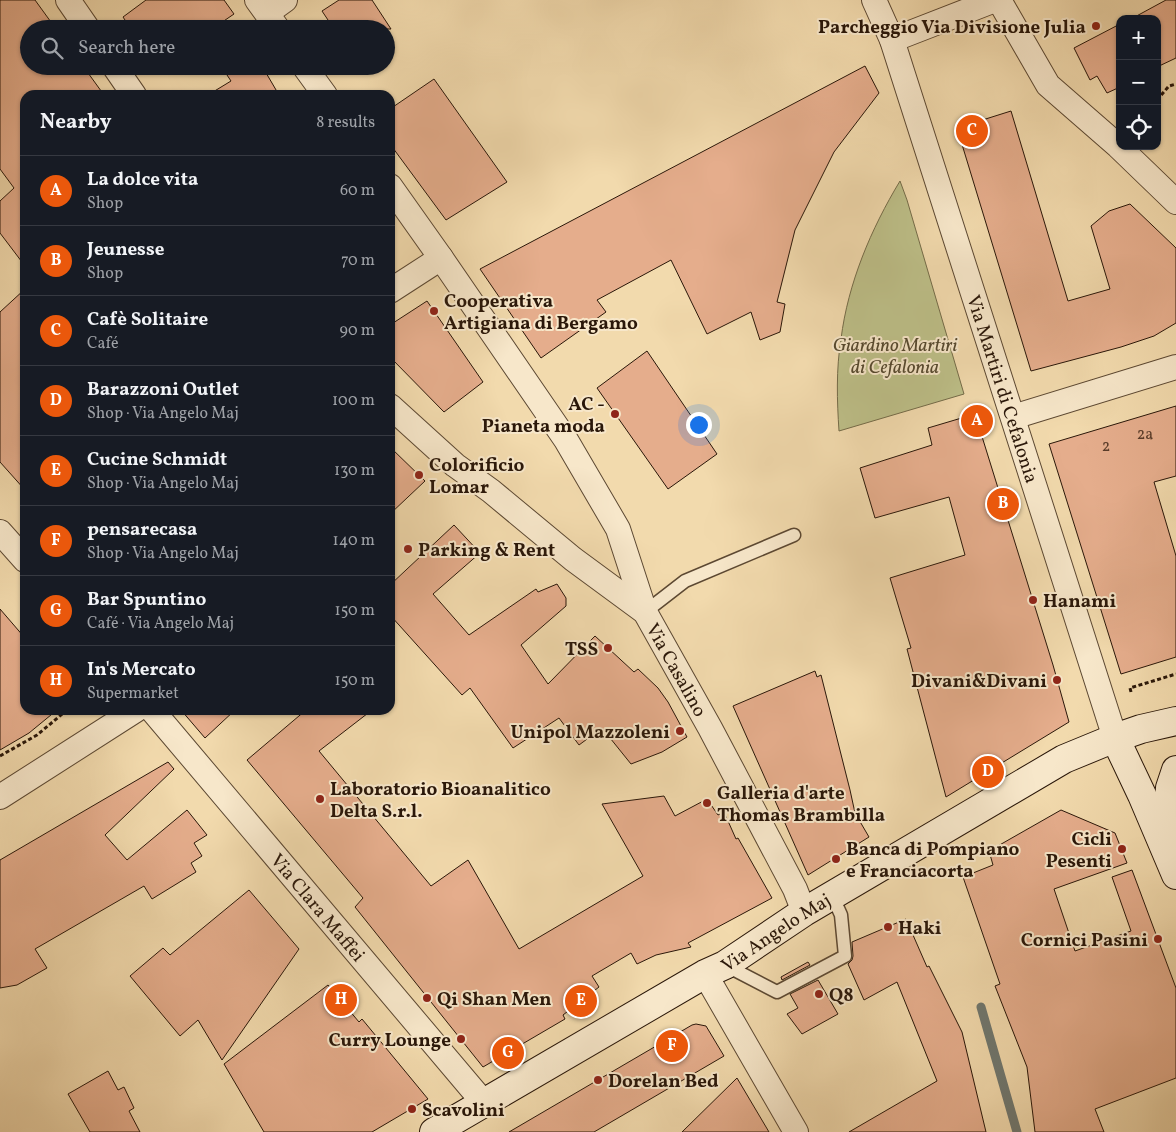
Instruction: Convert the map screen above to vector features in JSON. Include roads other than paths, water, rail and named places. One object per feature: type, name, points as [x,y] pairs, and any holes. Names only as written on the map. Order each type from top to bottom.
[{"type":"main road","name":"Via Angelo Maj","points":[[434,1132],[715,969],[832,895],[1064,759],[1141,729],[1176,721]]},
{"type":"main road","points":[[1115,738],[1176,875]]},
{"type":"main road","points":[[1176,770],[1170,788],[1168,812],[1176,872]]},
{"type":"street","points":[[68,0],[82,20]]},
{"type":"street","name":"Via Martiri di Cefalonia","points":[[874,0],[892,40],[1115,738]]},
{"type":"street","points":[[892,40],[995,0]]},
{"type":"street","points":[[999,0],[1048,85],[1118,146],[1176,202]]},
{"type":"street","points":[[120,75],[131,90]]},
{"type":"street","points":[[311,75],[321,90]]},
{"type":"street","points":[[395,193],[566,440],[618,530],[645,612]]},
{"type":"street","points":[[395,288],[441,258]]},
{"type":"street","points":[[1012,417],[1176,367]]},
{"type":"street","name":"Via Casalino","points":[[395,411],[455,465],[491,491],[573,559],[645,612],[795,888],[804,912]]},
{"type":"street","points":[[0,532],[20,554]]},
{"type":"street","points":[[0,796],[128,715]]},
{"type":"street","name":"Via Clara Maffei","points":[[156,715],[484,1103]]},
{"type":"street","points":[[715,969],[796,1132]]},
{"type":"lane","points":[[645,612],[685,582],[794,535]]},
{"type":"lane","points":[[715,969],[777,992],[845,956],[841,915],[832,895]]},
{"type":"waterway","points":[[981,1007],[1017,1132]]},
{"type":"place","name":"Parcheggio Via Divisione Julia","points":[[1096,26]]},
{"type":"place","name":"Cafè Solitaire","points":[[972,131]]},
{"type":"place","name":"Cooperativa Artigiana di Bergamo","points":[[434,311]]},
{"type":"place","name":"AC - Pianeta moda","points":[[615,414]]},
{"type":"place","name":"La dolce vita","points":[[977,421]]},
{"type":"place","name":"Colorificio Lomar","points":[[419,475]]},
{"type":"place","name":"Jeunesse","points":[[1003,504]]},
{"type":"place","name":"Parking & Rent","points":[[408,549]]},
{"type":"place","name":"Hanami","points":[[1033,600]]},
{"type":"place","name":"TSS","points":[[608,648]]},
{"type":"place","name":"Divani&Divani","points":[[1057,680]]},
{"type":"place","name":"Unipol Mazzoleni","points":[[680,731]]},
{"type":"place","name":"Barazzoni Outlet","points":[[988,772]]},
{"type":"place","name":"Laboratorio Bioanalitico Delta S.r.l.","points":[[320,799]]},
{"type":"place","name":"Galleria d'arte Thomas Brambilla","points":[[707,803]]},
{"type":"place","name":"Cicli Pesenti","points":[[1122,849]]},
{"type":"place","name":"Banca di Pompiano e Franciacorta","points":[[836,859]]},
{"type":"place","name":"Haki","points":[[888,927]]},
{"type":"place","name":"Cornici Pasini","points":[[1158,939]]},
{"type":"place","name":"Q8","points":[[819,994]]},
{"type":"place","name":"Qi Shan Men","points":[[427,998]]},
{"type":"place","name":"In's Mercato","points":[[341,1000]]},
{"type":"place","name":"Cucine Schmidt","points":[[581,1001]]},
{"type":"place","name":"Curry Lounge","points":[[461,1039]]},
{"type":"place","name":"pensarecasa","points":[[672,1046]]},
{"type":"place","name":"Bar Spuntino","points":[[508,1053]]},
{"type":"place","name":"Dorelan Bed","points":[[598,1080]]},
{"type":"place","name":"Scavolini","points":[[412,1109]]},
{"type":"park label","name":"Giardino Martiri di Cefalonia","points":[[895,355]]}]
